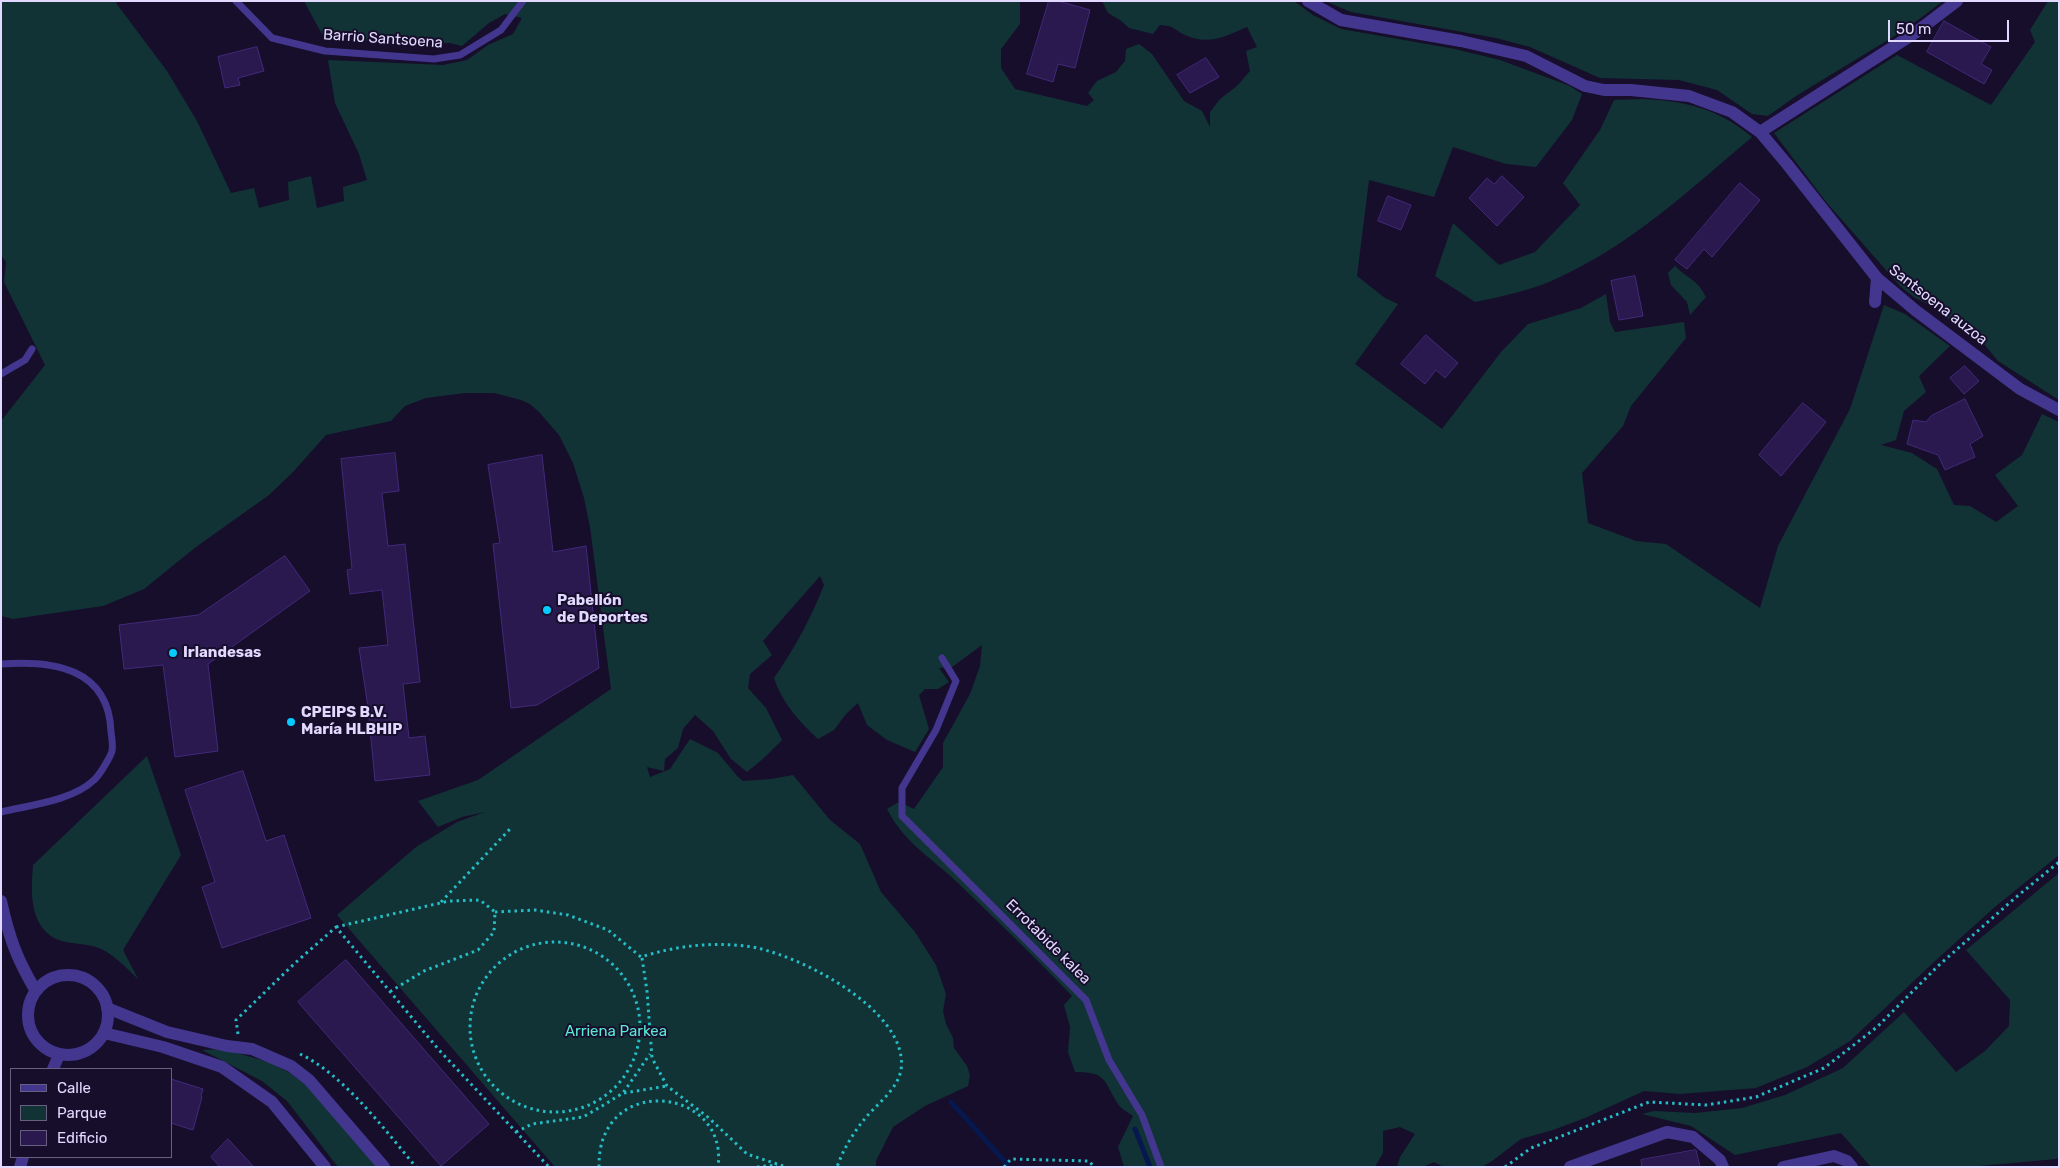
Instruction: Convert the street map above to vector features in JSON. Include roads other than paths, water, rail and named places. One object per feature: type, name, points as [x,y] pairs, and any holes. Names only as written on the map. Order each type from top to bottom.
[{"type":"street","name":"Santsoena auzoa","points":[[1308,1],[1341,20],[1461,41],[1526,56],[1585,86],[1604,90],[1631,90],[1689,96],[1732,112],[1760,132],[1877,278],[1915,310],[2020,389],[2059,410]]},
{"type":"street","points":[[1760,132],[1915,34],[1957,1]]},
{"type":"street","points":[[1875,302],[1877,278]]},
{"type":"street","points":[[1,901],[10,941],[22,969],[36,991]]},
{"type":"street","points":[[70,975],[83,978],[98,990],[107,1008],[107,1021],[104,1033],[96,1044],[85,1052],[72,1056],[59,1055],[42,1046],[30,1029],[28,1016],[30,1003],[36,991],[46,982],[58,976],[70,975]]},
{"type":"street","points":[[107,1008],[167,1032],[227,1046],[252,1049],[273,1057],[309,1080],[384,1167]]},
{"type":"street","points":[[104,1033],[164,1047],[222,1067],[272,1102],[325,1167]]},
{"type":"street","points":[[53,1068],[59,1055]]},
{"type":"street","points":[[1575,1166],[1667,1132],[1693,1137],[1720,1160],[1723,1167]]},
{"type":"street","points":[[1783,1167],[1834,1156],[1852,1167]]},
{"type":"lane","name":"Barrio Santsoena","points":[[236,1],[272,38],[324,51],[434,59],[460,56],[501,30],[523,1]]},
{"type":"lane","points":[[1,374],[25,360],[32,349]]},
{"type":"lane","name":"Errotabide kalea","points":[[942,658],[956,682],[936,730],[902,788],[902,816],[1086,1000],[1109,1060],[1142,1115],[1161,1167]]},
{"type":"lane","points":[[1,664],[20,663],[60,666],[80,675],[100,692],[108,708],[111,716],[112,752],[95,780],[74,794],[1,812]]},
{"type":"waterway","points":[[951,1102],[1007,1164]]},
{"type":"waterway","points":[[1135,1129],[1150,1167]]},
{"type":"place","name":"Pabellón de Deportes","points":[[547,610]]},
{"type":"place","name":"Irlandesas","points":[[173,653]]},
{"type":"place","name":"CPEIPS B.V. María HLBHIP","points":[[291,722]]},
{"type":"park label","name":"Arriena Parkea","points":[[616,1032]]}]
